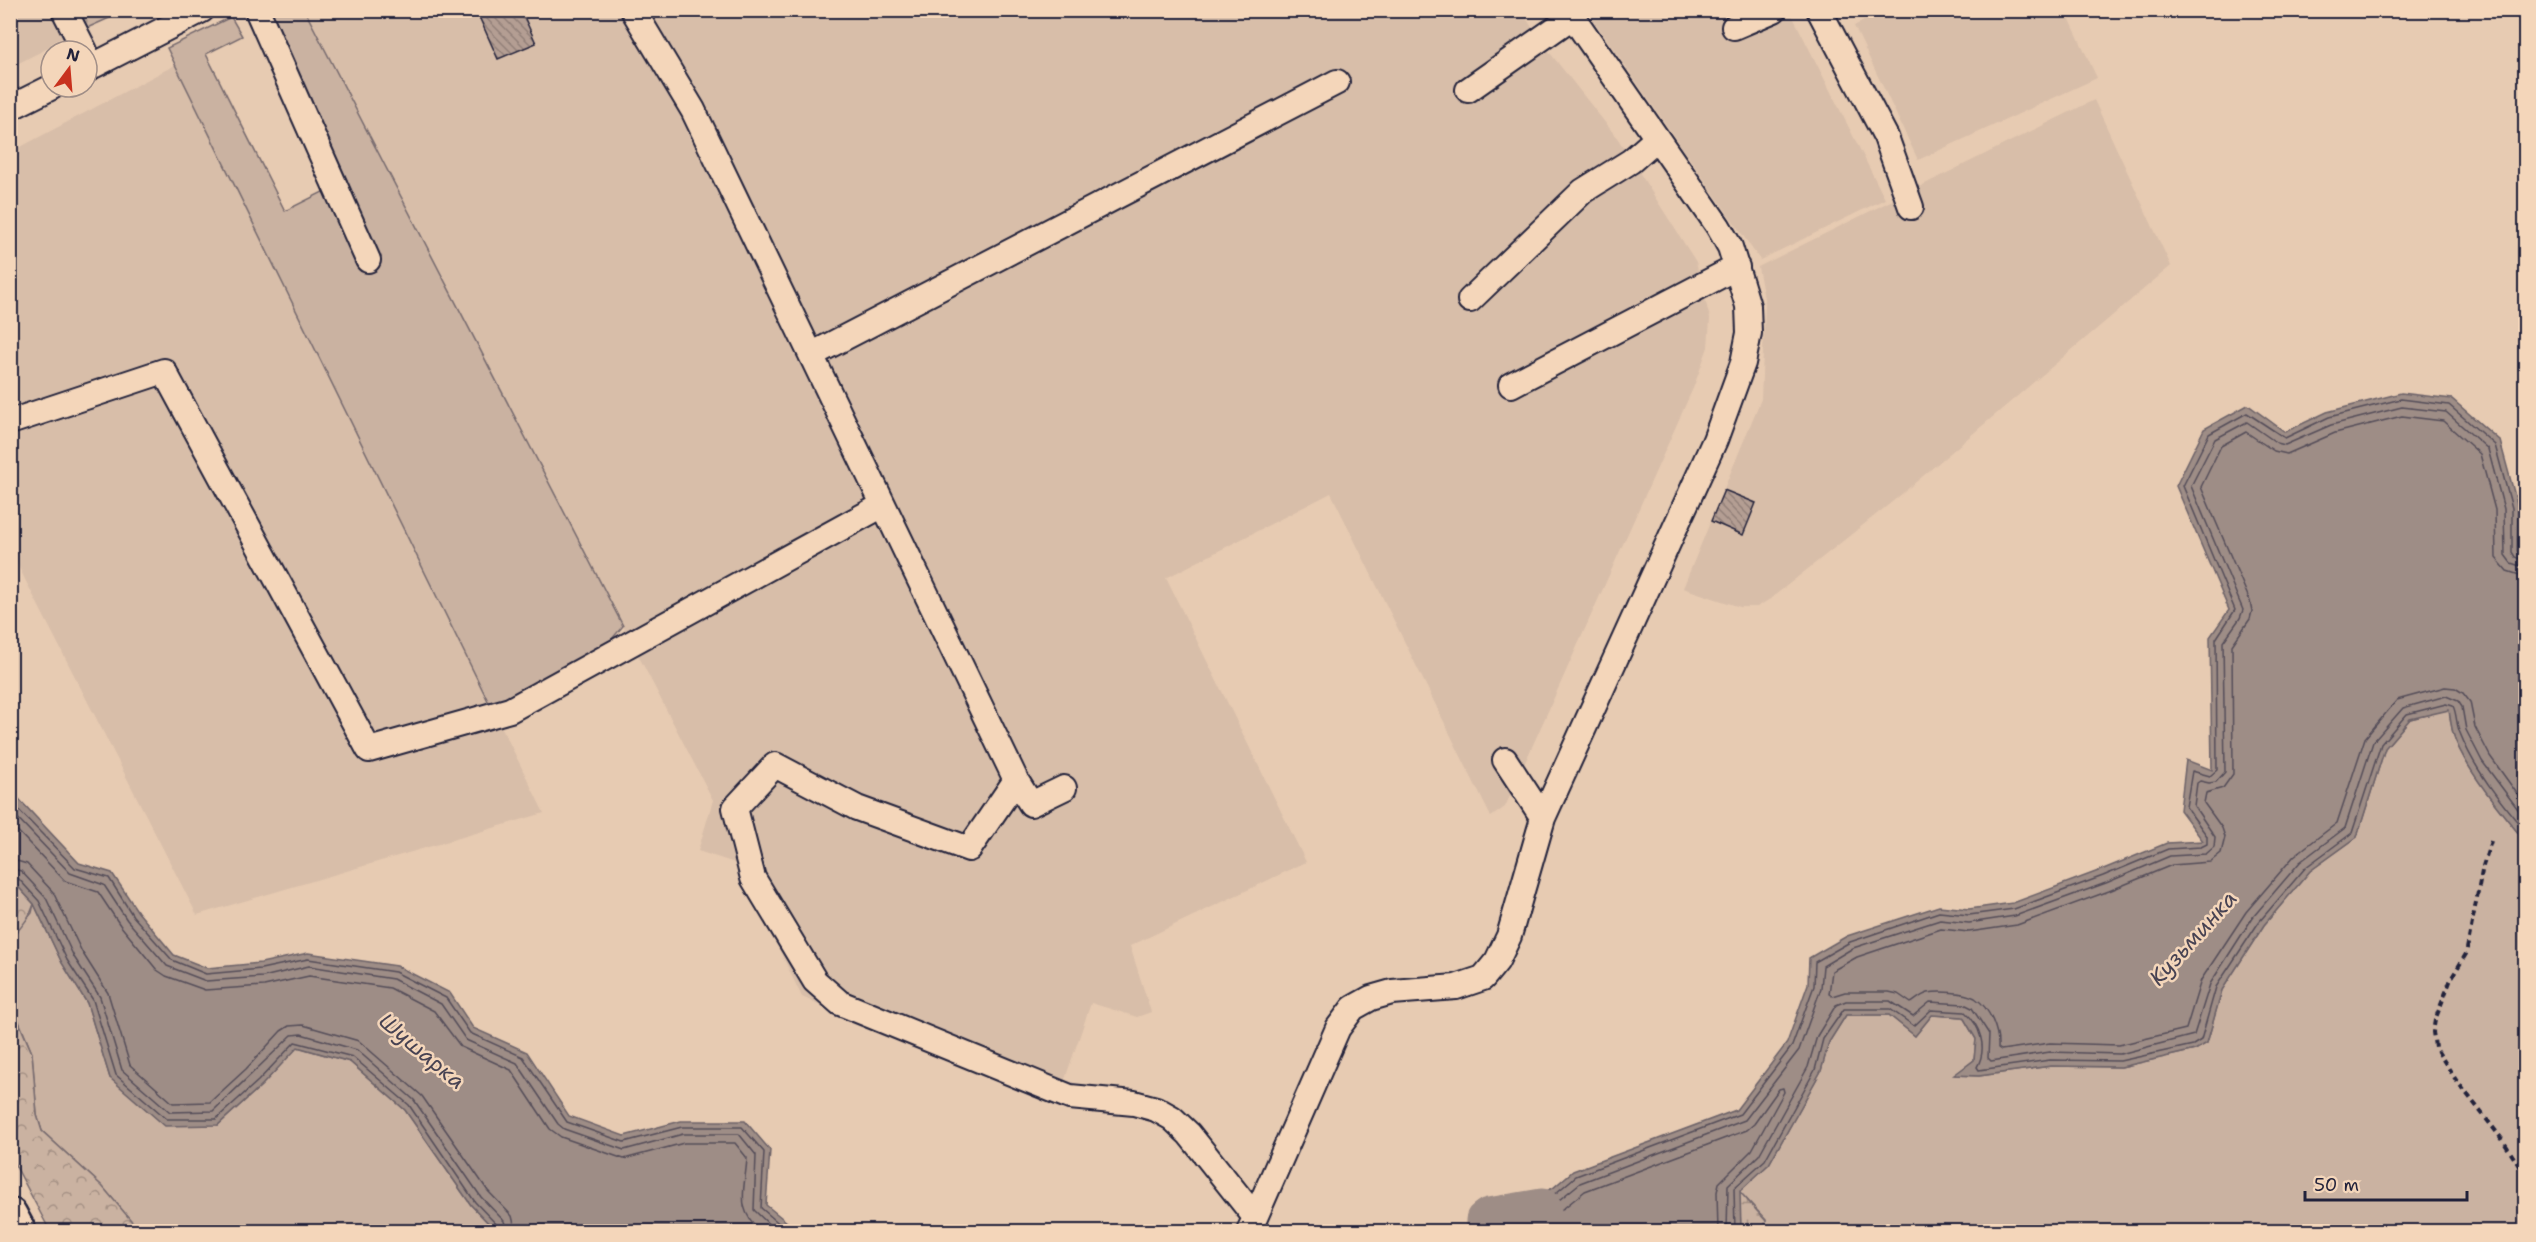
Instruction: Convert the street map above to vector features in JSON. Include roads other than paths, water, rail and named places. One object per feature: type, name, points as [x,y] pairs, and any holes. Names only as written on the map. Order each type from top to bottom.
[{"type":"highway","points":[[10,1215],[19,1232]]},
{"type":"street","points":[[64,10],[78,39]]},
{"type":"street","points":[[99,55],[202,10]]},
{"type":"street","points":[[257,10],[368,260]]},
{"type":"street","points":[[633,10],[693,110],[1016,780],[1031,804],[1064,788]]},
{"type":"street","points":[[1734,27],[1774,10]]},
{"type":"street","points":[[1820,10],[1886,137],[1911,207]]},
{"type":"street","points":[[1252,1224],[1338,1028],[1353,1008],[1371,998],[1392,992],[1456,987],[1483,978],[1497,961],[1509,936],[1543,818],[1733,397],[1749,333],[1748,306],[1737,267],[1718,226],[1570,14],[1467,90]]},
{"type":"street","points":[[811,355],[1336,82]]},
{"type":"street","points":[[10,108],[39,94]]},
{"type":"street","points":[[1470,300],[1583,191],[1631,161],[1656,139]]},
{"type":"street","points":[[1511,385],[1737,267]]},
{"type":"street","points":[[10,422],[164,371],[369,750],[510,710],[884,505]]},
{"type":"street","points":[[1505,760],[1543,818]]},
{"type":"street","points":[[1016,780],[969,849],[857,808],[775,765],[735,808],[753,878],[815,981],[840,1003],[1070,1097],[1134,1103],[1156,1109],[1172,1118],[1189,1134],[1252,1224]]},
{"type":"water","name":"Кузьминка","points":[[2401,393],[2452,399],[2500,441],[2518,507],[2517,551],[2525,556],[2525,841],[2484,789],[2465,760],[2453,733],[2449,710],[2410,719],[2385,748],[2357,837],[2310,871],[2264,925],[2222,990],[2207,1043],[2195,1050],[2121,1067],[2051,1066],[1979,1076],[1954,1075],[1974,1060],[1976,1039],[1963,1017],[1932,1015],[1915,1036],[1889,1015],[1846,1015],[1829,1042],[1821,1071],[1769,1164],[1740,1191],[1741,1231],[1489,1231],[1489,1217],[1553,1188],[1573,1171],[1736,1110],[1787,1043],[1808,984],[1809,958],[1847,936],[1939,906],[1969,909],[2013,903],[2167,843],[2203,841],[2180,810],[2186,760],[2212,770],[2210,637],[2229,610],[2176,486],[2204,429],[2248,405],[2285,432],[2327,412]]},
{"type":"water","points":[[11,795],[17,797],[79,863],[112,873],[138,912],[174,955],[207,968],[261,963],[308,953],[397,966],[450,993],[473,1028],[527,1052],[569,1116],[624,1136],[681,1121],[745,1121],[770,1150],[766,1205],[798,1231],[496,1231],[471,1205],[405,1110],[350,1062],[298,1047],[262,1085],[218,1125],[165,1126],[110,1078],[87,1003],[62,963],[34,904],[11,879]]},
{"type":"waterway","name":"Шушарка","points":[[1485,1232],[1485,1220],[1489,1217],[1542,1208]]}]
